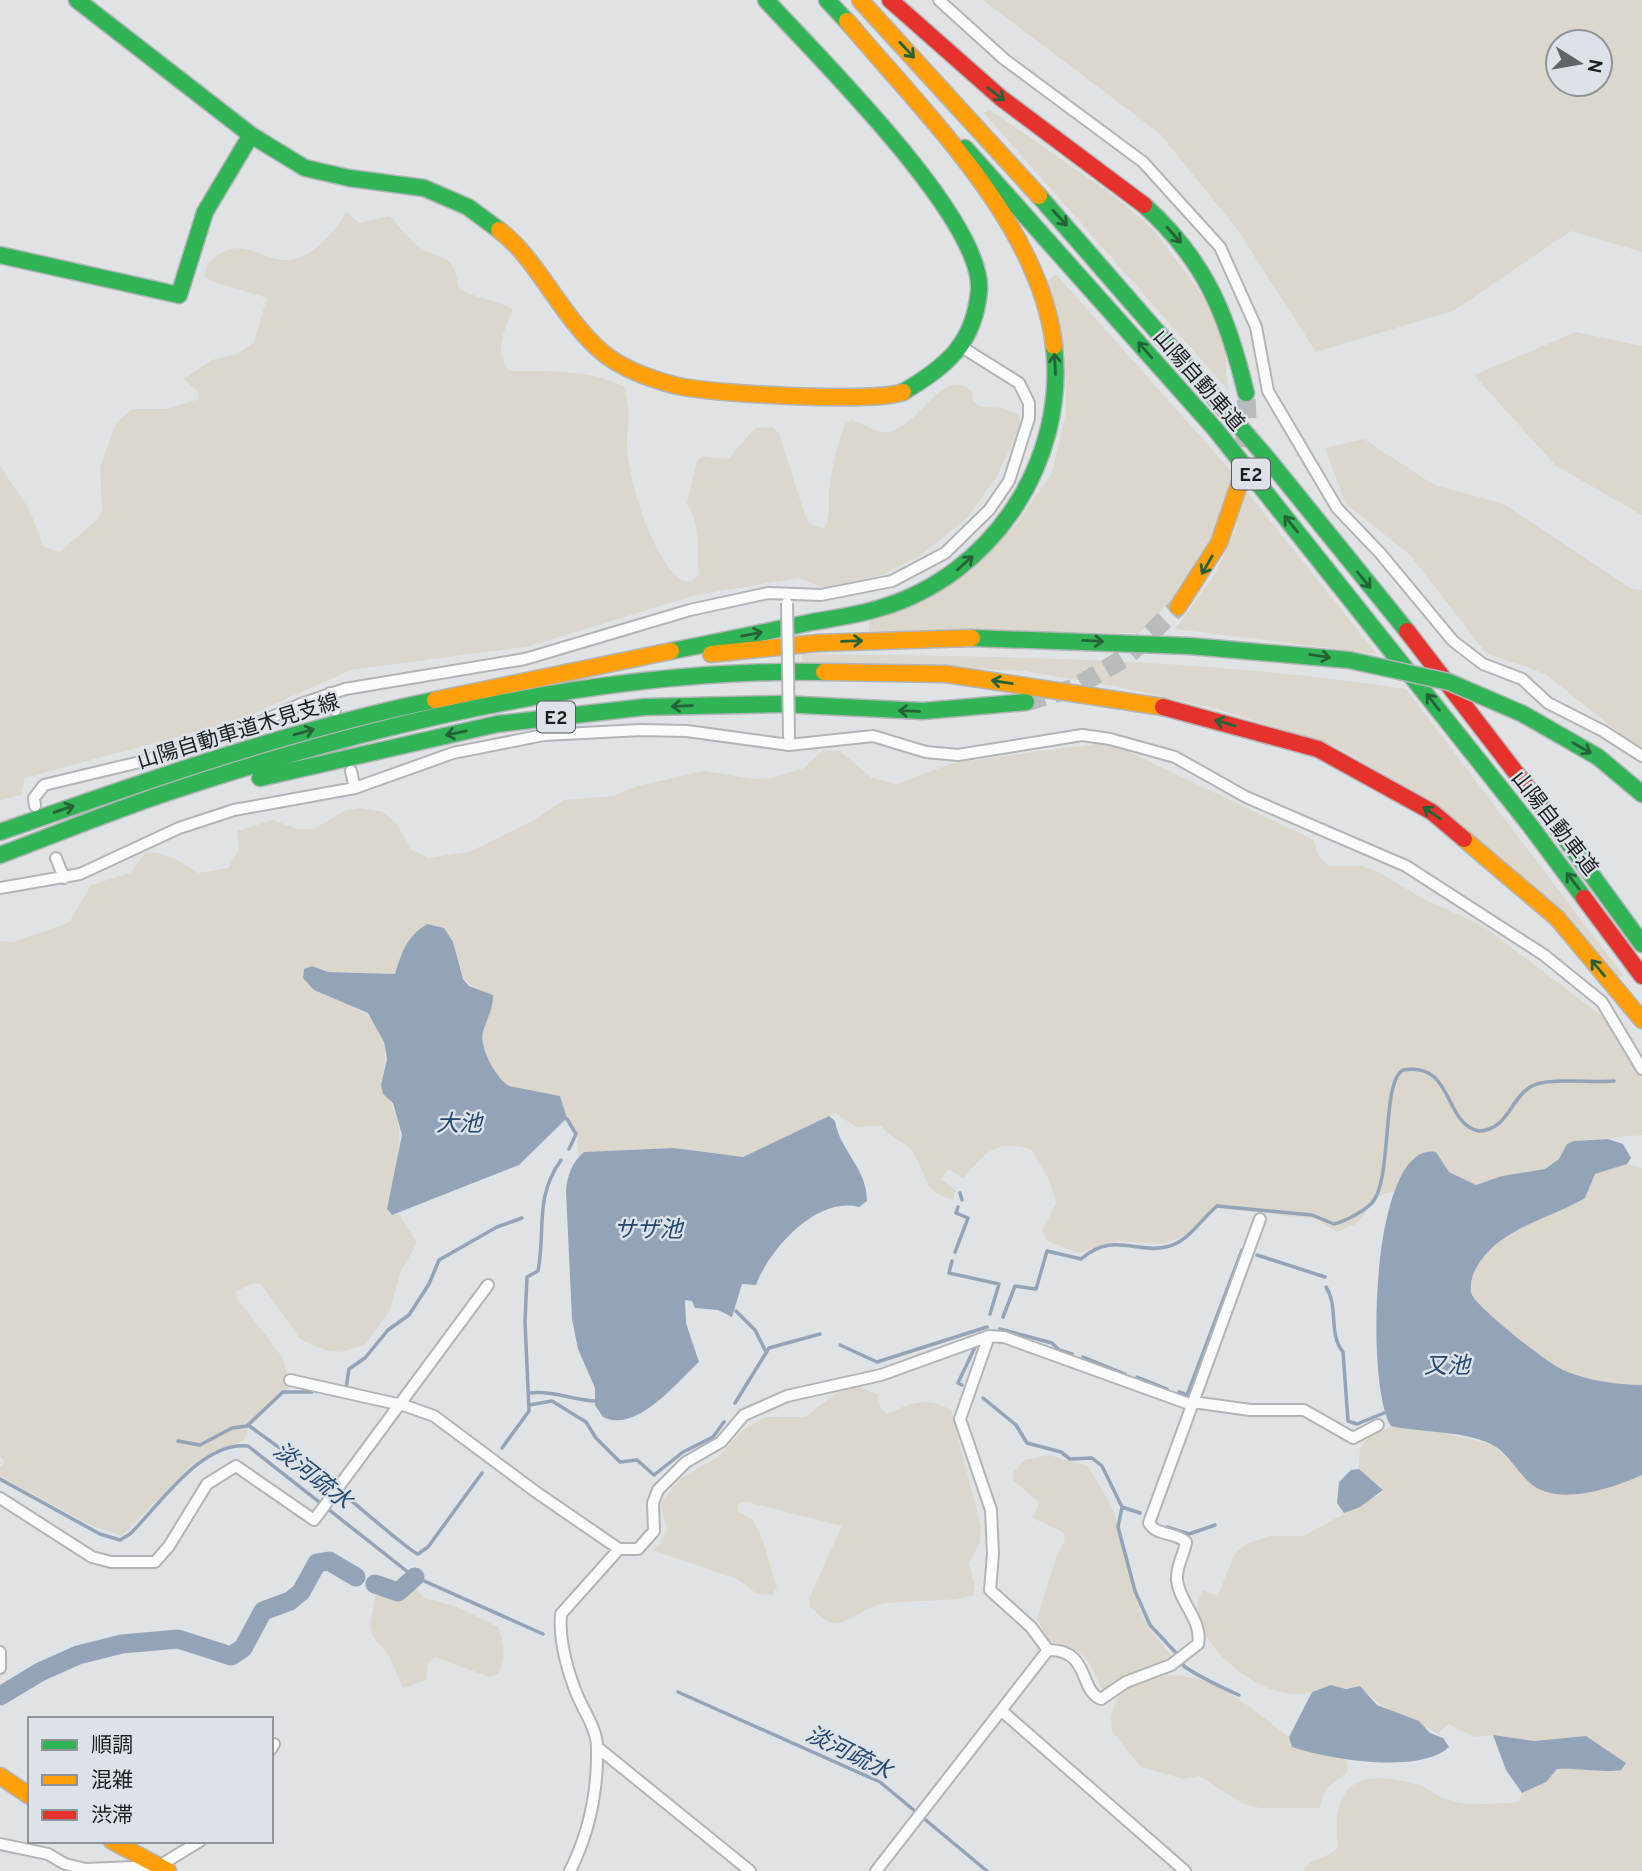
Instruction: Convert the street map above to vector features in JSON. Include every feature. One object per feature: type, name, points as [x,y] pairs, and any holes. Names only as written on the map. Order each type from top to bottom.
[{"type":"main road","points":[[77,0],[251,135],[305,168],[349,178],[424,188],[468,207],[513,240],[564,313],[603,353],[630,369],[677,386],[765,394],[878,397],[900,394],[940,370],[960,346],[972,323],[979,289],[973,254],[961,232],[905,151],[766,0]]},
{"type":"main road","name":"山陽自動車道","points":[[827,0],[1061,254],[1215,429],[1529,824],[1642,976]]},
{"type":"main road","name":"山陽自動車道","points":[[860,0],[1068,227],[1298,497],[1547,811],[1642,944]]},
{"type":"main road","points":[[890,0],[954,61],[1122,188],[1168,229],[1194,257],[1208,281],[1233,338],[1246,393]]},
{"type":"main road","points":[[493,686],[881,608],[923,592],[959,569],[996,533],[1022,499],[1043,454],[1054,408],[1056,365],[1048,310],[1027,257],[991,201],[846,21]]},
{"type":"main road","points":[[0,255],[179,295],[205,212],[251,135]]},
{"type":"main road","points":[[1178,607],[1219,544],[1241,479]]},
{"type":"main road","points":[[493,686],[767,647],[951,638],[1248,649],[1349,660],[1449,682],[1523,714],[1598,757],[1642,794]]},
{"type":"main road","points":[[96,818],[169,792],[360,736],[495,705],[586,689],[662,678],[764,671],[946,674],[1181,710],[1318,749],[1432,812],[1557,918],[1642,1020]]},
{"type":"main road","name":"山陽自動車道木見支線","points":[[0,832],[187,767],[357,716],[493,686]]},
{"type":"main road","name":"E2","points":[[0,855],[96,818],[171,803],[374,750],[497,724],[645,707],[781,704],[923,711],[1026,702]]},
{"type":"main road","points":[[0,1776],[28,1795]]},
{"type":"main road","points":[[116,1843],[164,1868]]},
{"type":"street","points":[[939,0],[1004,59],[1143,162],[1220,247],[1256,327],[1268,391],[1336,508],[1380,553],[1453,641],[1483,664],[1522,679],[1548,703],[1603,731],[1642,756]]},
{"type":"street","points":[[35,806],[34,797],[44,785],[144,761],[240,731],[330,693],[412,675],[525,659],[690,610],[768,593],[787,599],[892,581],[945,553],[995,501],[1009,481],[1029,418],[1029,403],[1019,383],[960,346]]},
{"type":"street","points":[[787,599],[789,741]]},
{"type":"street","points":[[330,693],[335,710]]},
{"type":"street","points":[[0,888],[64,878],[179,828],[234,810],[355,788],[453,753],[544,736],[607,731],[676,731],[789,741],[873,736],[889,738],[926,752],[958,755],[1082,734],[1175,757],[1246,797],[1406,866],[1544,955],[1602,1002],[1642,1069]]},
{"type":"street","points":[[351,771],[355,788]]},
{"type":"street","points":[[56,858],[64,878]]},
{"type":"street","points":[[989,1336],[960,1419],[991,1510],[993,1554],[990,1590],[1031,1628],[1048,1650],[1062,1651],[1074,1659],[1095,1698],[1101,1699],[1126,1682],[1171,1665],[1198,1644],[1196,1625],[1180,1595],[1177,1579],[1186,1542],[1180,1537],[1152,1528],[1149,1523],[1260,1219]]},
{"type":"street","points":[[0,1498],[92,1557],[111,1562],[155,1562],[169,1546],[207,1484],[236,1466],[314,1520],[488,1286]]},
{"type":"street","points":[[290,1380],[400,1405],[434,1416],[561,1510],[619,1549],[638,1549],[654,1531],[653,1503],[658,1490],[686,1462],[720,1443],[744,1415],[787,1396],[881,1375],[989,1336],[1004,1337],[1192,1403],[1250,1410],[1304,1410],[1353,1438],[1378,1425]]},
{"type":"street","points":[[570,1871],[584,1844],[595,1802],[597,1746],[573,1687],[560,1626],[561,1614],[619,1549]]},
{"type":"street","points":[[876,1871],[1003,1712],[1048,1650]]},
{"type":"street","points":[[0,1652],[0,1668]]},
{"type":"street","points":[[1003,1712],[1185,1871]]},
{"type":"street","points":[[597,1746],[750,1871]]},
{"type":"street","points":[[0,1844],[48,1854],[65,1864],[85,1870],[164,1868],[197,1843]]},
{"type":"shaded area","points":[[983,0],[1642,0],[1642,252],[1571,231],[1453,311],[1316,352],[1237,229],[1160,134]]},
{"type":"shaded area","points":[[989,109],[1111,194],[1153,229],[1203,296],[1225,347],[1228,390],[984,113]]},
{"type":"shaded area","points":[[346,212],[359,223],[390,216],[417,245],[447,259],[454,268],[459,288],[471,295],[513,309],[501,348],[505,364],[510,371],[583,374],[624,387],[628,412],[627,447],[638,500],[663,558],[684,581],[692,581],[699,574],[697,530],[687,503],[697,461],[703,456],[728,459],[755,428],[772,427],[779,433],[806,518],[810,524],[825,528],[835,456],[845,424],[852,420],[883,432],[895,430],[907,423],[939,392],[950,386],[961,385],[972,391],[973,400],[978,406],[1001,408],[1018,414],[1021,426],[996,478],[967,518],[920,556],[882,575],[824,588],[799,578],[696,595],[530,646],[351,670],[239,720],[25,778],[21,795],[0,800],[0,466],[29,509],[44,547],[60,552],[99,518],[102,509],[100,467],[116,423],[132,409],[166,409],[199,399],[197,391],[184,379],[212,360],[237,354],[254,342],[267,298],[211,281],[205,276],[210,261],[228,250],[238,248],[275,259],[295,259],[310,252],[325,240]]},
{"type":"shaded area","points":[[1056,274],[1232,472],[1213,540],[1196,569],[1139,633],[869,631],[869,622],[928,600],[974,568],[1013,528],[1052,473],[1066,412],[1065,353],[1041,285]]},
{"type":"shaded area","points":[[1576,332],[1642,346],[1642,515],[1556,466],[1474,375]]},
{"type":"shaded area","points":[[1364,439],[1434,485],[1502,503],[1630,588],[1642,590],[1642,751],[1545,674],[1486,653],[1410,555],[1345,503],[1325,448]]},
{"type":"shaded area","points":[[1243,487],[1377,654],[1175,629],[1215,574],[1235,531]]},
{"type":"shaded area","points":[[802,654],[1029,658],[1179,665],[1406,689],[1623,975],[1618,980],[1438,805],[1339,748],[1217,709],[1119,687],[1024,671],[802,662]]},
{"type":"shaded area","points":[[1095,744],[1121,748],[1314,840],[1318,855],[1329,866],[1362,866],[1378,872],[1422,898],[1483,926],[1610,1022],[1642,1079],[1642,1135],[1574,1141],[1567,1144],[1559,1159],[1545,1169],[1502,1176],[1476,1185],[1449,1172],[1436,1152],[1413,1158],[1394,1191],[1376,1197],[1358,1223],[1337,1232],[1316,1219],[1217,1208],[1186,1235],[1163,1244],[1117,1241],[1079,1253],[1047,1241],[1042,1231],[1056,1203],[1050,1182],[1032,1150],[1020,1147],[992,1150],[964,1179],[948,1169],[941,1179],[956,1191],[953,1199],[943,1197],[931,1188],[912,1151],[881,1126],[856,1127],[835,1113],[743,1157],[674,1148],[584,1152],[578,1157],[577,1132],[567,1118],[560,1096],[509,1086],[494,1070],[482,1039],[493,995],[467,981],[460,970],[453,942],[427,924],[409,940],[395,974],[328,972],[312,966],[314,990],[362,1012],[380,1031],[385,1063],[381,1085],[391,1102],[399,1132],[398,1160],[387,1209],[389,1214],[399,1214],[417,1243],[401,1271],[390,1310],[365,1345],[341,1352],[325,1350],[300,1339],[261,1284],[253,1283],[235,1292],[283,1358],[290,1387],[251,1420],[244,1441],[214,1451],[191,1465],[122,1536],[90,1525],[0,1476],[0,1467],[5,1462],[0,1456],[0,941],[13,942],[70,921],[91,885],[130,873],[145,853],[166,855],[198,873],[228,868],[239,849],[237,831],[273,820],[297,829],[314,829],[344,811],[360,808],[384,812],[396,823],[412,850],[428,858],[469,852],[535,820],[564,800],[614,796],[637,786],[704,771],[754,779],[771,778],[804,768],[823,750],[840,751],[872,778],[897,784],[953,763]]},
{"type":"shaded area","points":[[1627,1164],[1642,1168],[1642,1385],[1602,1381],[1563,1370],[1500,1324],[1472,1296],[1471,1290],[1475,1270],[1496,1244],[1524,1226],[1585,1198],[1595,1174]]},
{"type":"shaded area","points":[[855,1385],[877,1394],[881,1409],[887,1414],[926,1402],[951,1410],[981,1527],[980,1542],[969,1563],[975,1587],[973,1595],[956,1599],[882,1604],[843,1622],[830,1622],[810,1607],[809,1598],[842,1526],[747,1502],[738,1504],[738,1512],[753,1519],[763,1541],[777,1588],[772,1595],[757,1594],[737,1579],[652,1550],[660,1545],[667,1529],[660,1504],[681,1478],[718,1457],[742,1431],[765,1417],[805,1417],[839,1391]]},
{"type":"shaded area","points":[[1391,1426],[1438,1431],[1493,1445],[1510,1461],[1570,1495],[1625,1482],[1642,1475],[1642,1871],[1303,1871],[1310,1863],[1330,1854],[1338,1847],[1337,1826],[1343,1796],[1351,1786],[1362,1781],[1376,1778],[1413,1783],[1456,1802],[1513,1803],[1519,1801],[1522,1793],[1546,1782],[1557,1769],[1590,1768],[1613,1771],[1626,1763],[1586,1736],[1535,1741],[1493,1735],[1475,1737],[1448,1724],[1438,1734],[1378,1703],[1360,1686],[1321,1688],[1301,1694],[1277,1691],[1247,1677],[1218,1652],[1207,1637],[1200,1621],[1198,1605],[1203,1590],[1218,1596],[1234,1555],[1246,1544],[1270,1536],[1304,1536],[1382,1493],[1383,1489],[1359,1469],[1360,1451],[1365,1441]]},
{"type":"shaded area","points":[[1049,1455],[1088,1466],[1113,1509],[1139,1609],[1150,1630],[1172,1656],[1118,1681],[1104,1694],[1085,1658],[1072,1648],[1049,1641],[1037,1619],[1057,1554],[1065,1540],[1063,1532],[1033,1518],[1039,1502],[1014,1481],[1013,1473],[1024,1460]]},
{"type":"shaded area","points":[[405,1578],[425,1598],[457,1607],[498,1627],[503,1651],[497,1675],[489,1677],[435,1657],[428,1663],[426,1680],[403,1688],[389,1656],[372,1635],[370,1626],[375,1596]]},
{"type":"shaded area","points":[[1167,1675],[1185,1676],[1217,1687],[1247,1705],[1289,1737],[1292,1747],[1346,1758],[1348,1771],[1326,1789],[1319,1808],[1260,1808],[1244,1804],[1199,1776],[1183,1779],[1141,1767],[1112,1731],[1111,1716],[1117,1699],[1128,1687]]},
{"type":"water","name":"大池","points":[[427,924],[444,928],[453,942],[463,979],[469,986],[493,995],[482,1039],[486,1054],[499,1076],[509,1086],[560,1096],[567,1118],[519,1165],[392,1215],[387,1209],[402,1135],[393,1103],[383,1094],[381,1085],[387,1059],[384,1042],[368,1013],[314,990],[303,978],[304,969],[312,966],[328,972],[395,974],[409,940]]},
{"type":"water","name":"サザ池","points":[[829,1116],[835,1121],[842,1142],[863,1179],[867,1201],[859,1207],[827,1209],[797,1228],[772,1256],[756,1285],[742,1284],[732,1317],[718,1310],[695,1308],[692,1301],[685,1300],[686,1323],[699,1362],[668,1393],[642,1412],[616,1420],[603,1417],[595,1405],[595,1388],[578,1349],[572,1319],[566,1191],[576,1160],[584,1152],[674,1148],[743,1157]]},
{"type":"water","name":"又池","points":[[1608,1139],[1623,1144],[1631,1158],[1627,1164],[1595,1174],[1585,1198],[1524,1226],[1496,1244],[1475,1270],[1471,1289],[1472,1295],[1500,1324],[1563,1370],[1602,1381],[1642,1385],[1642,1475],[1601,1490],[1569,1495],[1554,1494],[1540,1490],[1529,1482],[1506,1456],[1491,1444],[1467,1436],[1391,1426],[1383,1403],[1378,1365],[1376,1319],[1379,1270],[1386,1223],[1397,1184],[1414,1158],[1436,1152],[1449,1172],[1476,1185],[1502,1176],[1545,1169],[1559,1159],[1567,1144],[1574,1141]]},
{"type":"water","points":[[1359,1469],[1383,1490],[1360,1507],[1344,1513],[1337,1503],[1339,1482],[1351,1470]]},
{"type":"water","points":[[1331,1685],[1346,1689],[1360,1686],[1377,1705],[1419,1721],[1430,1733],[1443,1738],[1449,1747],[1435,1756],[1417,1761],[1373,1762],[1328,1756],[1292,1747],[1289,1737],[1312,1692]]},
{"type":"water","points":[[1493,1735],[1535,1741],[1586,1736],[1626,1763],[1621,1770],[1614,1771],[1557,1769],[1546,1782],[1522,1793],[1506,1770]]},
{"type":"waterway","points":[[1003,1317],[1015,1286],[1036,1289],[1047,1251],[1081,1259],[1104,1246],[1166,1247],[1188,1236],[1217,1206],[1312,1215],[1334,1224],[1359,1213],[1372,1203],[1378,1191],[1383,1174],[1392,1092],[1396,1078],[1403,1070],[1419,1070],[1431,1075],[1440,1084],[1459,1117],[1467,1126],[1479,1131],[1496,1125],[1525,1091],[1539,1083],[1614,1081]]},
{"type":"waterway","points":[[567,1119],[576,1134],[569,1149]]},
{"type":"waterway","points":[[502,1448],[529,1411],[525,1321],[527,1277],[538,1271],[544,1201],[547,1188],[561,1160]]},
{"type":"waterway","points":[[960,1193],[962,1200]]},
{"type":"waterway","points":[[955,1252],[968,1218],[956,1213],[958,1207]]},
{"type":"waterway","points":[[346,1388],[349,1369],[365,1358],[388,1330],[409,1315],[429,1284],[439,1260],[497,1227],[522,1218]]},
{"type":"waterway","points":[[1179,1392],[1187,1395],[1242,1250]]},
{"type":"waterway","points":[[1257,1255],[1325,1277]]},
{"type":"waterway","points":[[952,1261],[949,1273],[999,1284],[990,1314]]},
{"type":"waterway","points":[[1326,1287],[1332,1303],[1338,1345],[1343,1352],[1348,1421],[1357,1424],[1384,1413]]},
{"type":"waterway","points":[[736,1311],[755,1330],[766,1352]]},
{"type":"waterway","points":[[840,1345],[877,1362],[987,1327]]},
{"type":"waterway","points":[[1000,1329],[1052,1343],[1059,1350],[1072,1354]]},
{"type":"waterway","points":[[735,1403],[769,1348],[820,1334]]},
{"type":"waterway","points":[[962,1385],[958,1383],[976,1345]]},
{"type":"waterway","points":[[1083,1357],[1125,1374]]},
{"type":"waterway","points":[[1137,1377],[1167,1389]]},
{"type":"waterway","points":[[178,1441],[200,1445],[232,1428],[247,1426],[283,1392],[312,1392]]},
{"type":"waterway","points":[[530,1393],[595,1401]]},
{"type":"waterway","points":[[983,1398],[1016,1425],[1027,1443],[1061,1452],[1070,1459],[1092,1458],[1102,1466],[1122,1507],[1118,1527],[1135,1591],[1150,1625],[1177,1654]]},
{"type":"waterway","points":[[529,1405],[552,1401],[586,1422],[596,1438],[620,1462],[637,1460],[654,1475],[683,1452],[713,1437],[724,1422]]},
{"type":"waterway","points":[[248,1425],[331,1485]]},
{"type":"waterway","name":"淡河疏水","points":[[0,1479],[100,1534],[120,1540],[130,1534],[198,1464],[214,1453],[231,1447],[248,1446],[413,1576],[543,1634]]},
{"type":"waterway","points":[[343,1494],[418,1554],[428,1547],[482,1473]]},
{"type":"waterway","points":[[1122,1507],[1140,1513]]},
{"type":"waterway","points":[[1167,1527],[1189,1534],[1215,1525]]},
{"type":"waterway","points":[[0,1696],[40,1672],[78,1655],[122,1644],[178,1639],[231,1656],[243,1648],[263,1611],[290,1601],[301,1592],[317,1563],[329,1561],[356,1577]]},
{"type":"waterway","points":[[375,1584],[398,1592],[415,1577]]},
{"type":"waterway","points":[[1182,1664],[1239,1695]]},
{"type":"waterway","name":"淡河疏水","points":[[678,1692],[880,1782],[987,1871]]},
{"type":"tunnel","points":[[1241,476],[1247,421],[1246,393]]},
{"type":"tunnel","points":[[1026,702],[1074,688],[1126,657],[1178,607]]},
{"type":"traffic: fast","points":[[77,0],[251,135],[305,168],[349,178],[424,188],[468,207],[499,230]]},
{"type":"traffic: fast","points":[[766,0],[894,140],[955,223],[974,260],[979,291],[976,310],[964,340],[945,363],[903,392]]},
{"type":"traffic: fast","points":[[827,0],[854,29]]},
{"type":"traffic: fast","points":[[0,255],[179,295],[205,212],[251,135]]},
{"type":"traffic: fast","points":[[965,148],[1215,429],[1529,824],[1584,898]]},
{"type":"traffic: fast","points":[[1039,196],[1267,458],[1407,631]]},
{"type":"traffic: fast","points":[[1144,205],[1183,246],[1211,290],[1231,338],[1246,393]]},
{"type":"traffic: fast","points":[[671,651],[880,608],[920,592],[957,569],[988,541],[1014,508],[1034,471],[1048,431],[1055,389],[1054,346]]},
{"type":"traffic: fast","points":[[972,638],[1190,646],[1349,660]]},
{"type":"traffic: fast","points":[[1349,660],[1449,682],[1523,714]]},
{"type":"traffic: fast","points":[[0,855],[169,792],[248,767],[409,723],[575,690],[658,679],[741,673],[824,672]]},
{"type":"traffic: fast","points":[[0,832],[161,776],[270,742],[435,700]]},
{"type":"traffic: fast","points":[[260,778],[497,724],[645,707],[781,704],[923,711],[1026,702]]},
{"type":"traffic: fast","points":[[1523,714],[1598,757],[1642,794]]},
{"type":"traffic: fast","points":[[1540,804],[1642,944]]},
{"type":"traffic: slow","points":[[860,0],[1039,196]]},
{"type":"traffic: slow","points":[[847,21],[942,131],[1002,213],[1026,256],[1044,300],[1054,346]]},
{"type":"traffic: slow","points":[[499,230],[525,256],[587,338],[610,358],[646,376],[674,385],[753,394],[861,397],[903,392]]},
{"type":"traffic: slow","points":[[1178,607],[1219,543],[1241,479]]},
{"type":"traffic: slow","points":[[711,654],[817,643],[972,638]]},
{"type":"traffic: slow","points":[[435,700],[671,651]]},
{"type":"traffic: slow","points":[[824,672],[946,674],[1163,707]]},
{"type":"traffic: slow","points":[[1464,839],[1557,918],[1642,1020]]},
{"type":"traffic: slow","points":[[0,1776],[28,1795]]},
{"type":"traffic: slow","points":[[116,1843],[168,1871]]},
{"type":"traffic: jam","points":[[890,0],[1001,98],[1144,205]]},
{"type":"traffic: jam","points":[[1407,631],[1540,804]]},
{"type":"traffic: jam","points":[[1163,707],[1318,749],[1432,812],[1464,839]]},
{"type":"traffic: jam","points":[[1584,898],[1642,976]]}]
